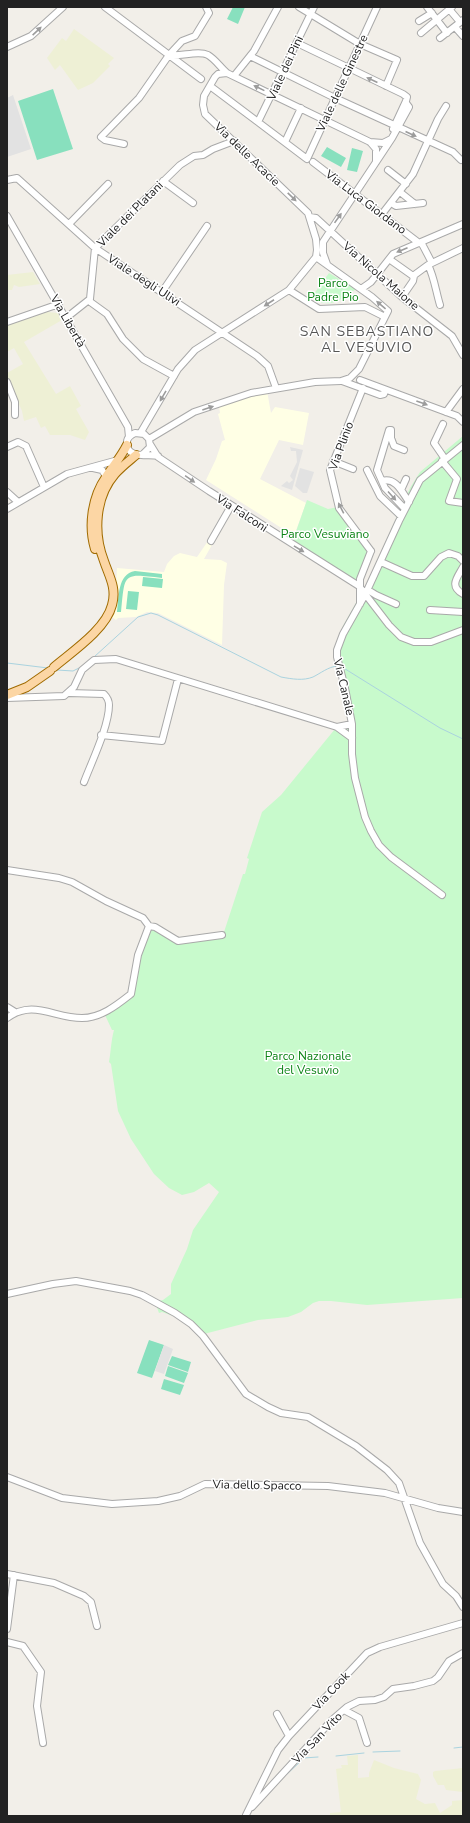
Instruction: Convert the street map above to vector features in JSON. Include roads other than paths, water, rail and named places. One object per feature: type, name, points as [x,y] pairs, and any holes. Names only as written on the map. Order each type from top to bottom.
[{"type":"main road","points":[[101,624],[107,608],[108,589],[107,579],[94,544],[91,520],[96,497],[106,476],[118,460],[128,441]]},
{"type":"main road","points":[[7,696],[27,687],[52,669],[95,632],[112,606],[114,593],[112,578],[103,560],[99,546],[97,520],[99,508],[103,492],[109,482],[116,473],[139,455]]},
{"type":"street","points":[[7,47],[31,36],[63,7]]},
{"type":"street","points":[[104,7],[201,79]]},
{"type":"street","points":[[124,144],[105,140],[101,137],[139,98],[169,55],[182,41],[195,36],[209,13],[206,7]]},
{"type":"street","points":[[234,76],[250,56],[278,7]]},
{"type":"street","points":[[299,7],[360,44],[397,60],[386,86]]},
{"type":"street","name":"Viale dei Pini","points":[[258,122],[314,7]]},
{"type":"street","name":"Viale delle Ginestre","points":[[310,161],[325,120],[377,7]]},
{"type":"street","points":[[427,7],[447,33]]},
{"type":"street","points":[[421,34],[447,9],[462,21],[440,38]]},
{"type":"street","points":[[419,21],[432,13]]},
{"type":"street","points":[[455,27],[463,36]]},
{"type":"street","points":[[297,43],[407,97],[396,127],[389,140],[323,242],[323,253],[328,266]]},
{"type":"street","points":[[169,55],[177,56],[204,54],[216,62],[227,73],[370,142],[378,143],[389,140]]},
{"type":"street","points":[[250,56],[396,127],[453,152],[461,160]]},
{"type":"street","points":[[215,77],[217,70],[216,62]]},
{"type":"street","points":[[215,77],[218,74],[227,73]]},
{"type":"street","name":"Via delle Acacie","points":[[215,77],[202,101],[205,114],[305,209],[310,217],[316,239],[316,257]]},
{"type":"street","name":"Via Luca Giordano","points":[[210,86],[420,242]]},
{"type":"street","points":[[382,214],[413,174],[446,106]]},
{"type":"street","points":[[285,142],[300,108]]},
{"type":"street","name":"Viale dei Platani","points":[[89,301],[95,248],[180,165],[194,156],[203,155],[213,149],[234,141]]},
{"type":"street","points":[[370,142],[377,152],[376,162]]},
{"type":"street","points":[[388,170],[406,184]]},
{"type":"street","name":"Viale degli Ulivi","points":[[7,180],[17,178],[95,248],[265,362],[272,375],[276,388]]},
{"type":"street","points":[[163,181],[193,203]]},
{"type":"street","points":[[69,224],[108,184]]},
{"type":"street","points":[[400,192],[415,204]]},
{"type":"street","points":[[391,203],[396,206],[423,203]]},
{"type":"street","name":"Via Libertà","points":[[7,216],[59,304],[128,427],[128,441]]},
{"type":"street","name":"Via delle Acacie","points":[[310,217],[316,218],[330,231]]},
{"type":"street","points":[[360,289],[368,285],[394,254],[463,224]]},
{"type":"street","points":[[162,292],[207,226]]},
{"type":"street","name":"Via Nicola Maione","points":[[330,231],[402,296],[452,336],[463,355]]},
{"type":"street","points":[[316,239],[323,242]]},
{"type":"street","points":[[420,242],[430,264],[433,275],[432,283],[440,306]]},
{"type":"street","points":[[402,296],[413,282],[414,276],[430,264],[463,248]]},
{"type":"street","points":[[341,381],[355,375],[385,317],[387,310],[369,295],[316,257],[290,290],[195,350],[174,376],[139,432],[128,441],[129,451],[139,455],[148,450],[150,441],[194,412],[251,393],[325,380],[341,381],[380,395],[384,394],[385,390]]},
{"type":"street","points":[[389,259],[410,276],[414,276]]},
{"type":"street","points":[[369,295],[377,274]]},
{"type":"street","points":[[290,290],[319,309],[365,307],[385,317]]},
{"type":"street","points":[[66,318],[89,301],[107,314],[123,339],[143,359],[174,376]]},
{"type":"street","points":[[7,322],[59,304]]},
{"type":"street","points":[[355,375],[360,380],[364,388]]},
{"type":"street","points":[[360,380],[457,416],[463,422]]},
{"type":"street","points":[[7,382],[16,402],[15,415]]},
{"type":"street","name":"Via Plinio","points":[[364,388],[330,470],[339,508],[372,551],[380,553],[382,560],[412,576],[424,576],[441,557],[449,553],[458,556],[463,561]]},
{"type":"street","points":[[446,412],[463,389]]},
{"type":"street","points":[[443,424],[434,443],[457,479],[449,501],[463,503]]},
{"type":"street","points":[[128,427],[147,436],[150,441]]},
{"type":"street","points":[[394,446],[391,438],[391,430],[389,430],[377,470],[385,488],[405,509]]},
{"type":"street","name":"Via Falconi","points":[[150,441],[158,456],[231,506],[367,591],[394,631],[409,641],[420,643],[431,642],[463,630]]},
{"type":"street","points":[[7,447],[18,442],[26,446],[44,487]]},
{"type":"street","name":"Via Canale","points":[[442,895],[390,857],[379,845],[365,817],[355,778],[352,724],[336,657],[343,634],[367,591],[401,516],[420,480],[463,445]]},
{"type":"street","points":[[381,456],[389,447],[394,446],[404,450]]},
{"type":"street","name":"Via Falconi","points":[[139,455],[158,456]]},
{"type":"street","points":[[7,508],[67,474],[118,460]]},
{"type":"street","points":[[333,461],[353,469]]},
{"type":"street","points":[[92,468],[102,470],[106,476]]},
{"type":"street","points":[[368,470],[380,496],[401,516]]},
{"type":"street","points":[[401,490],[406,479]]},
{"type":"street","points":[[382,481],[391,481],[395,483],[408,502]]},
{"type":"street","points":[[7,492],[18,502]]},
{"type":"street","points":[[211,541],[231,506]]},
{"type":"street","points":[[360,604],[359,586],[362,573],[372,551]]},
{"type":"street","points":[[366,564],[368,570],[376,571]]},
{"type":"street","points":[[463,567],[456,579],[455,586],[457,591],[463,594]]},
{"type":"street","points":[[362,573],[369,573],[373,577]]},
{"type":"street","points":[[367,591],[396,604]]},
{"type":"street","points":[[430,610],[463,612]]},
{"type":"street","points":[[7,696],[64,696],[74,687],[82,670],[94,660],[116,659],[337,726],[352,738]]},
{"type":"street","points":[[101,735],[162,741],[178,679]]},
{"type":"street","points":[[69,693],[104,694],[108,697],[109,704],[101,735],[84,782]]},
{"type":"street","points":[[337,726],[352,724]]},
{"type":"street","points":[[7,870],[59,878],[72,882],[106,901],[143,918],[149,926],[155,927],[178,940],[222,935]]},
{"type":"street","points":[[7,1018],[15,1012],[30,1009],[82,1018],[109,1010],[132,994],[138,955],[149,926]]},
{"type":"street","points":[[7,1008],[15,1012]]},
{"type":"street","points":[[7,1294],[52,1284],[76,1281],[130,1291],[142,1295],[175,1313],[191,1324],[203,1336],[246,1394],[281,1413],[308,1417],[356,1446],[387,1470],[399,1483],[420,1543],[443,1584],[456,1596],[463,1607]]},
{"type":"street","name":"Via dello Spacco","points":[[7,1477],[62,1498],[112,1504],[158,1500],[180,1496],[205,1484],[328,1486],[386,1493],[438,1508],[463,1512]]},
{"type":"street","points":[[7,1574],[54,1583],[84,1596],[91,1602],[97,1626]]},
{"type":"street","points":[[7,1629],[14,1576]]},
{"type":"street","name":"Via Cook","points":[[245,1815],[278,1750],[289,1736],[367,1653],[380,1647],[463,1623]]},
{"type":"street","points":[[7,1642],[23,1646],[41,1672],[37,1706],[43,1743]]},
{"type":"street","name":"Via San Vito","points":[[245,1815],[332,1720],[344,1710],[359,1701],[380,1699],[393,1689],[414,1686],[433,1680],[438,1677],[449,1661],[463,1653]]},
{"type":"street","points":[[344,1710],[359,1718],[367,1743]]},
{"type":"street","points":[[277,1714],[289,1736]]},
{"type":"waterway","points":[[94,657],[138,617],[151,613],[158,615],[281,677],[305,679],[337,666]]},
{"type":"waterway","points":[[7,663],[48,668]]},
{"type":"waterway","points":[[342,667],[440,728],[463,739]]},
{"type":"waterway","points":[[57,670],[73,671],[79,668]]},
{"type":"waterway","points":[[454,1748],[463,1747]]},
{"type":"waterway","points":[[373,1752],[400,1751]]},
{"type":"waterway","points":[[336,1756],[364,1753]]},
{"type":"waterway","points":[[304,1758],[318,1757]]},
{"type":"waterway","points":[[286,1775],[301,1761]]},
{"type":"district","name":"SAN SEBASTIANO AL VESUVIO","points":[[367,340]]},
{"type":"park label","name":"Parco Padre Pio","points":[[333,290]]},
{"type":"park label","name":"Parco Vesuviano","points":[[325,534]]},
{"type":"park label","name":"Parco Nazionale del Vesuvio","points":[[308,1063]]}]
